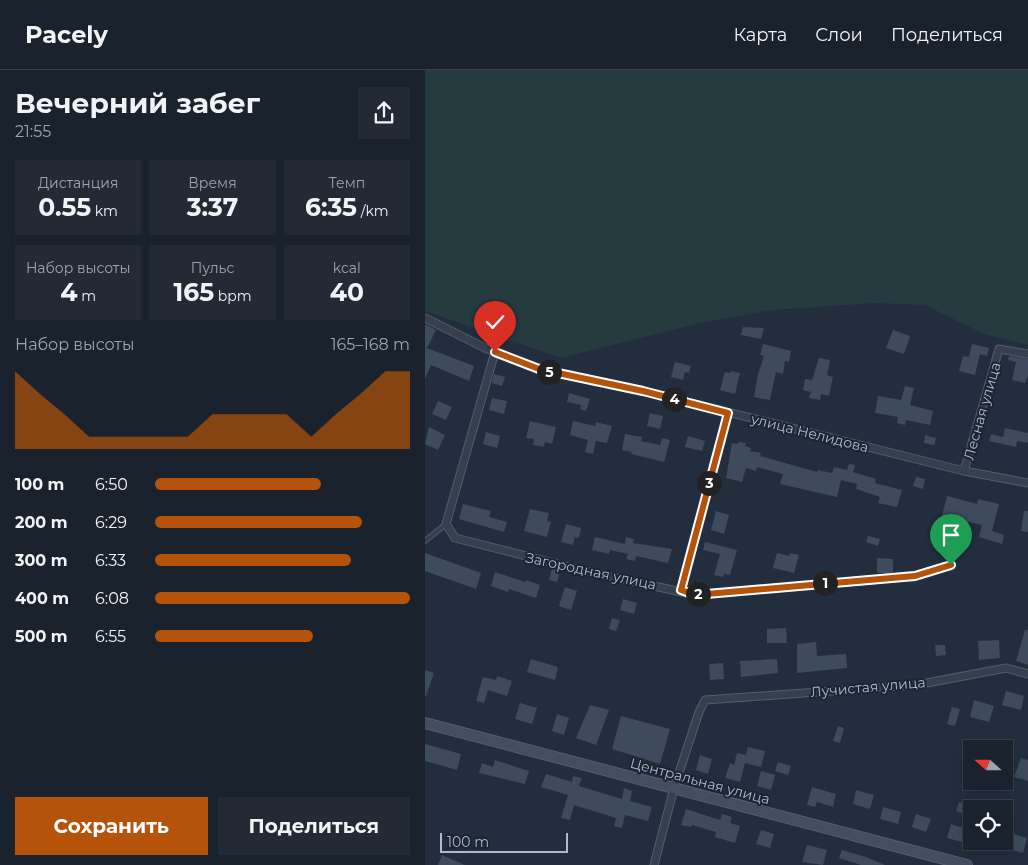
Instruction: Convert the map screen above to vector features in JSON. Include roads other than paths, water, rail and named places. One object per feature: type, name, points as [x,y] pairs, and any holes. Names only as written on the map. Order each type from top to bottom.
[{"type":"street","name":"улица Нелидова","points":[[425,318],[495,352],[539,369],[643,391],[964,471],[1028,483]]},
{"type":"street","name":"Лесная улица","points":[[964,471],[999,349],[1028,354]]},
{"type":"street","points":[[446,524],[495,352]]},
{"type":"street","points":[[681,590],[728,413]]},
{"type":"street","name":"Загородная улица","points":[[446,524],[455,538],[581,570],[681,590],[695,595],[915,576],[951,565]]},
{"type":"street","name":"Лучистая улица","points":[[674,788],[699,712],[705,700],[916,684],[1006,668],[1028,674]]},
{"type":"street","name":"Центральная улица","points":[[425,723],[967,865]]},
{"type":"street","points":[[654,865],[674,788]]},
{"type":"lane","points":[[425,541],[446,524]]}]
